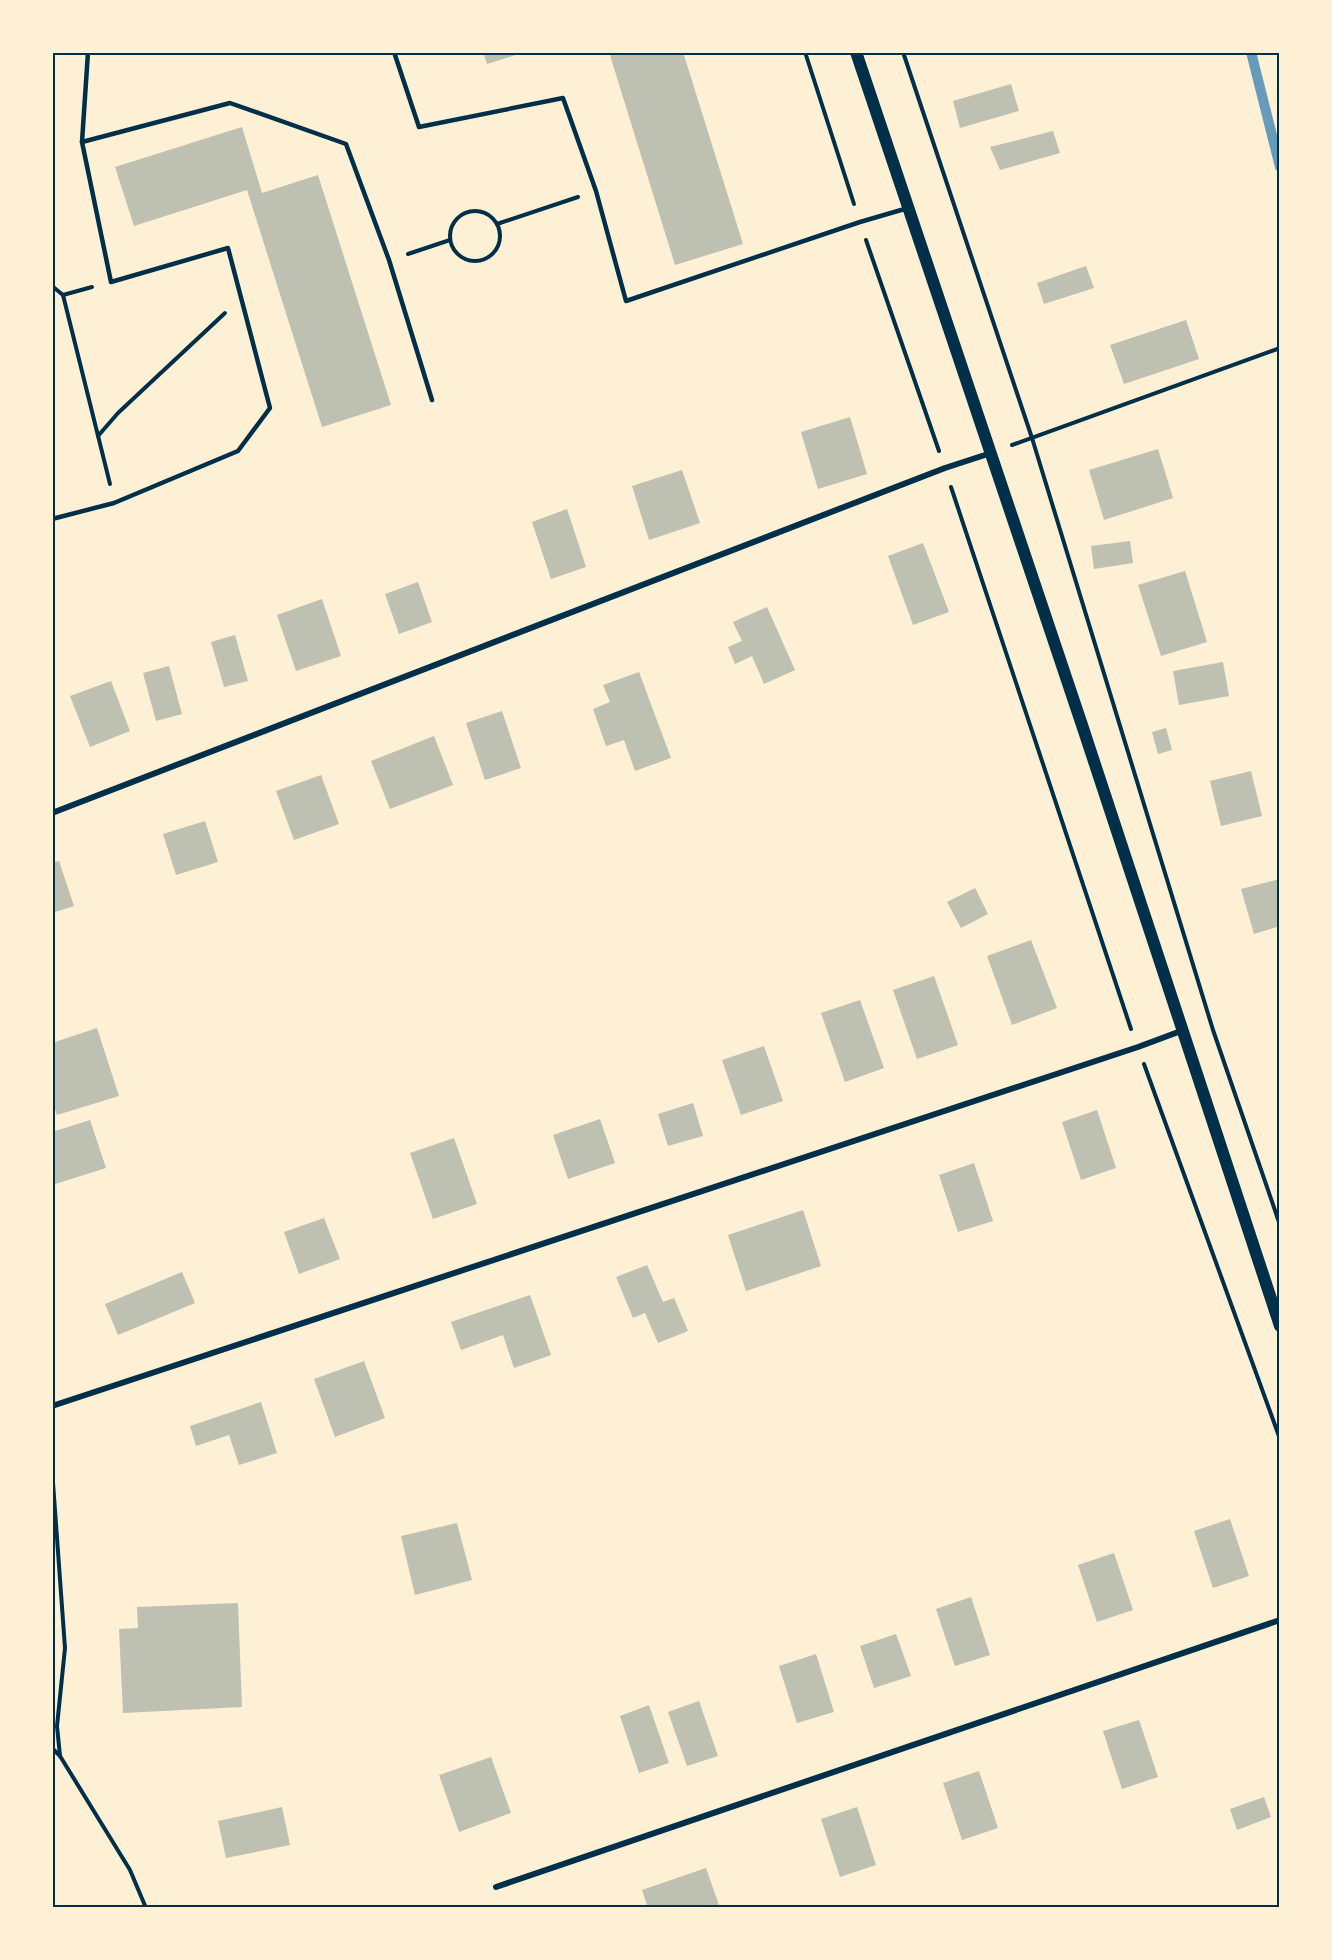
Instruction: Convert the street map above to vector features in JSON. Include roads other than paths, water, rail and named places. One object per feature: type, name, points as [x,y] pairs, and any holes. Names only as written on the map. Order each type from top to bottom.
[{"type":"main road","points":[[856,52],[1280,1326]]},
{"type":"street","points":[[52,813],[945,468],[991,453]]},
{"type":"street","points":[[52,1406],[1181,1031]]},
{"type":"street","points":[[496,1887],[1280,1620]]},
{"type":"lane","points":[[52,519],[114,503],[238,451],[270,408],[228,248],[111,282],[82,142],[88,52]]},
{"type":"lane","points":[[394,52],[418,127],[562,98],[596,191],[626,301],[860,222],[909,208]]},
{"type":"lane","points":[[82,142],[230,103],[346,144],[389,260],[432,400]]},
{"type":"waterway","points":[[1251,52],[1280,167]]}]
